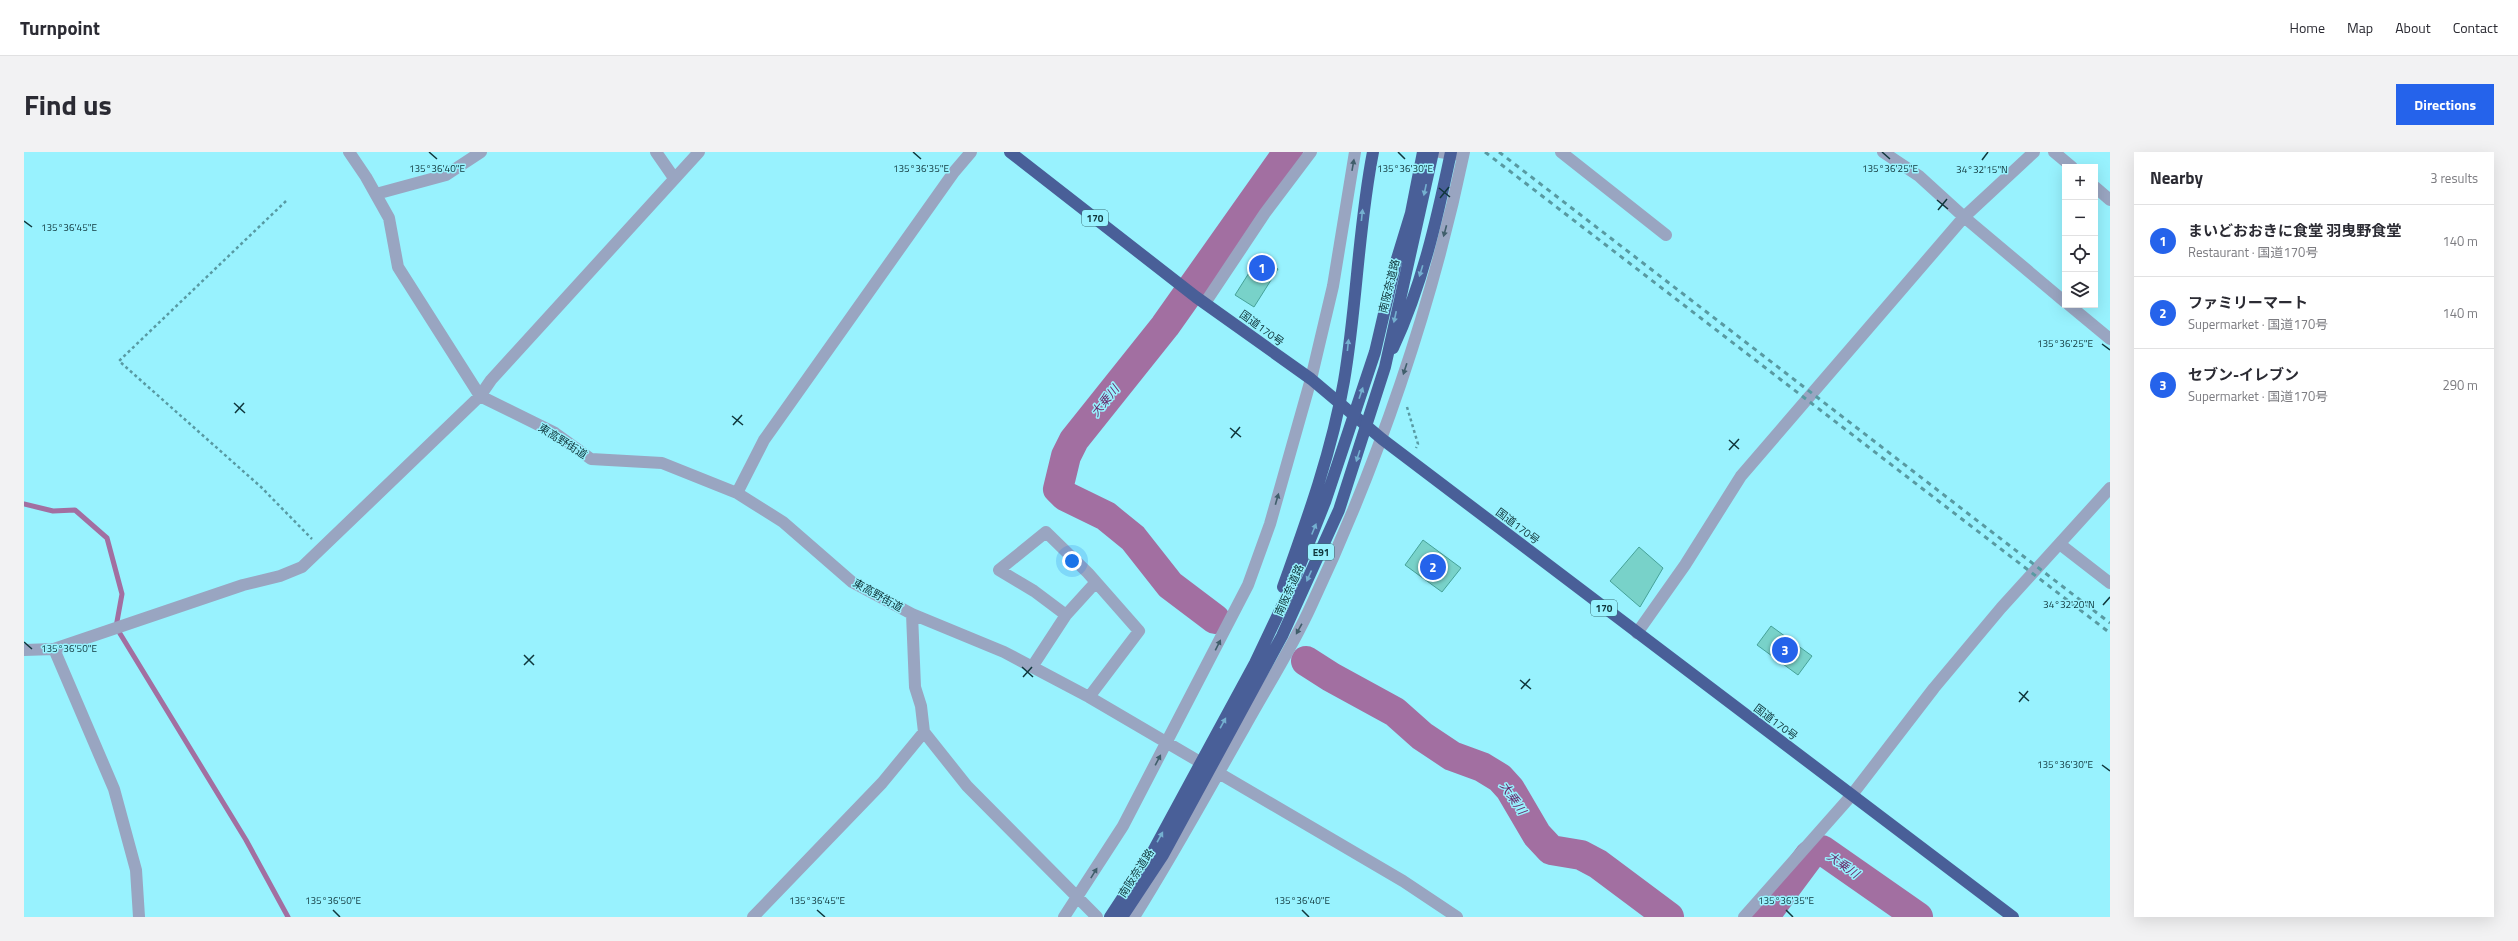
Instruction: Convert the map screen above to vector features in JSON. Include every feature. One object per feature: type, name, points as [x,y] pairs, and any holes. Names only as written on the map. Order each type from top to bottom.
[{"type":"highway","name":"国道170号","points":[[1010,152],[1200,300],[1311,379],[1382,439],[1851,796],[2014,917]]},
{"type":"highway","points":[[1255,663],[1308,513],[1339,409],[1346,364],[1363,199],[1373,152]]},
{"type":"highway","name":"南阪奈道路","points":[[1110,917],[1152,853],[1255,663],[1292,585],[1325,502],[1375,352],[1396,262],[1411,213],[1423,152]]},
{"type":"highway","name":"南阪奈道路","points":[[1122,917],[1163,855],[1282,636],[1339,510],[1385,367],[1433,152]]},
{"type":"highway","points":[[1385,367],[1408,316],[1438,217],[1451,152]]},
{"type":"street","points":[[376,194],[446,175],[481,152]]},
{"type":"street","points":[[656,152],[674,178]]},
{"type":"street","points":[[24,650],[54,648],[242,585],[280,576],[302,567],[480,396],[491,380],[699,152]]},
{"type":"street","points":[[737,492],[764,440],[954,172],[971,152]]},
{"type":"street","points":[[1200,300],[1311,152]]},
{"type":"street","points":[[1064,917],[1078,898],[1123,826],[1248,585],[1270,524],[1311,379],[1333,286],[1356,152]]},
{"type":"street","points":[[1134,917],[1172,857],[1311,607],[1382,439],[1418,329],[1456,190],[1463,154],[1440,152]]},
{"type":"street","points":[[1561,152],[1666,235]]},
{"type":"street","points":[[1883,152],[1919,176],[1964,217],[2062,299]]},
{"type":"street","points":[[1637,633],[1681,571],[1741,476],[1964,217],[2034,152]]},
{"type":"street","points":[[2054,152],[2068,164]]},
{"type":"street","points":[[354,155],[390,218],[398,267],[480,396]]},
{"type":"street","points":[[2098,190],[2110,200]]},
{"type":"street","points":[[2073,308],[2110,339]]},
{"type":"street","name":"東高野街道","points":[[480,396],[555,434],[591,459],[662,463],[737,492],[783,522],[852,582],[912,614],[1004,652],[1089,697],[1403,881],[1454,916]]},
{"type":"street","points":[[1744,917],[1851,796],[1934,688],[2001,608],[2061,545],[2110,488]]},
{"type":"street","points":[[1066,616],[1034,591],[999,570],[1046,532],[1096,582],[1139,631],[1089,697]]},
{"type":"street","points":[[2061,545],[2110,583]]},
{"type":"street","points":[[1032,667],[1066,616],[1096,582]]},
{"type":"street","points":[[912,614],[915,687],[921,706],[924,732],[967,786],[1097,917]]},
{"type":"street","points":[[54,648],[114,789],[136,870],[139,917]]},
{"type":"street","points":[[753,917],[882,783],[924,732]]},
{"type":"path","points":[[286,201],[119,361],[261,487],[321,548]]},
{"type":"building","points":[[1259,257],[1278,269],[1254,307],[1235,295]]},
{"type":"building","points":[[1423,540],[1461,568],[1442,592],[1405,565]]},
{"type":"building","points":[[1639,547],[1663,568],[1640,607],[1610,581]]},
{"type":"building","points":[[1771,626],[1812,656],[1798,675],[1757,645]]},
{"type":"waterway","name":"大乗川","points":[[1215,619],[1170,585],[1133,538],[1106,516],[1065,496],[1058,489],[1066,456],[1074,440],[1165,326],[1288,152]]},
{"type":"waterway","points":[[24,504],[53,511],[75,510],[107,538],[122,594],[116,627],[246,840],[288,917]]},
{"type":"waterway","name":"大乗川","points":[[1306,661],[1331,677],[1395,712],[1422,736],[1452,756],[1482,767],[1500,778],[1510,789],[1537,835],[1551,850],[1581,855],[1598,864],[1669,917]]},
{"type":"waterway","name":"大乗川","points":[[1764,917],[1810,855],[1822,850],[1918,917]]},
{"type":"railway","points":[[1485,152],[2110,633]]},
{"type":"railway","points":[[1499,152],[2110,623]]},
{"type":"place","name":"まいどおおきに食堂 羽曳野食堂","points":[[1262,268]]},
{"type":"place","name":"ファミリーマート","points":[[1433,567]]},
{"type":"place","name":"セブン-イレブン","points":[[1785,650]]}]
